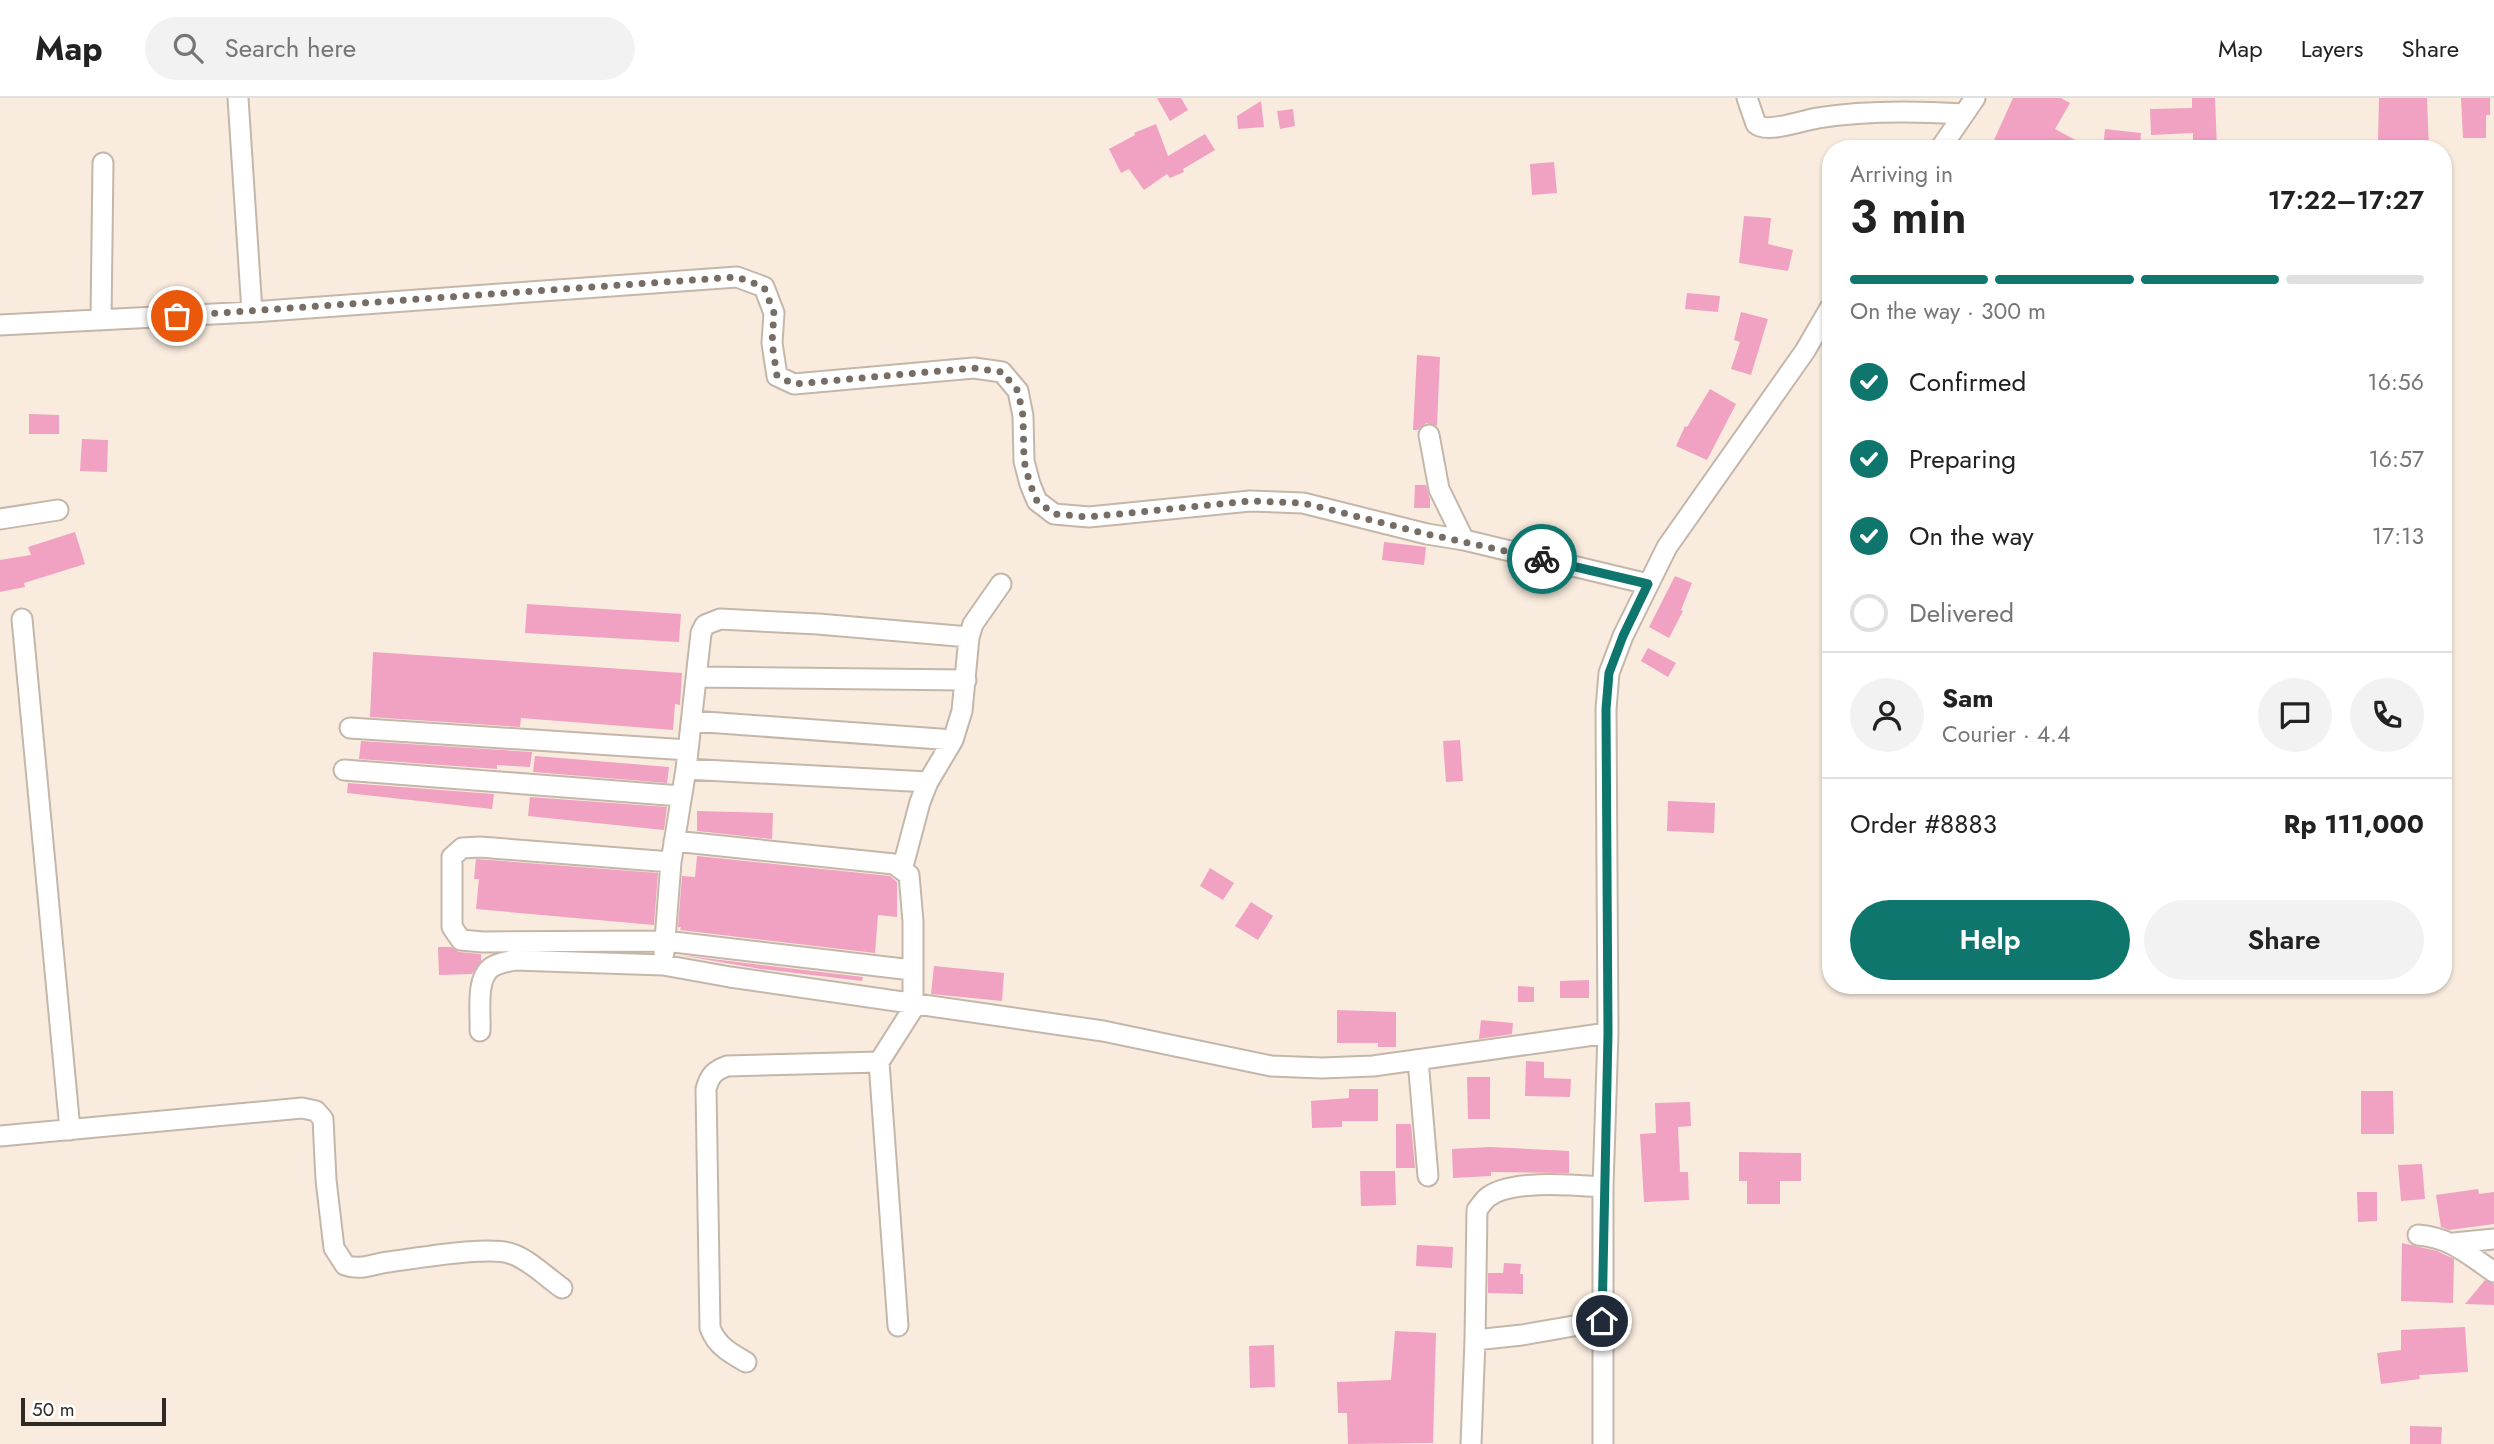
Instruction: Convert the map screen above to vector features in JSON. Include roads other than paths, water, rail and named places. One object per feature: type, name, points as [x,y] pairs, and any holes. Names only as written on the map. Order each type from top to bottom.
[{"type":"street","points":[[238,98],[252,312]]},
{"type":"street","points":[[1747,98],[1756,124],[1765,129],[1820,117],[1920,113],[1970,106]]},
{"type":"street","points":[[1946,140],[1970,106]]},
{"type":"street","points":[[101,320],[103,163]]},
{"type":"street","points":[[0,325],[252,312],[737,277],[764,287],[774,313],[772,343],[777,376],[794,384],[974,368],[1002,372],[1018,391],[1023,416],[1024,461],[1030,484],[1037,501],[1054,514],[1088,517],[1250,501],[1303,503],[1648,584]]},
{"type":"street","points":[[1603,1444],[1603,1187],[1608,1033],[1606,709],[1609,673],[1623,636],[1667,547],[1805,351],[1822,322]]},
{"type":"street","points":[[1429,435],[1439,489],[1464,540]]},
{"type":"street","points":[[0,519],[58,510]]},
{"type":"street","points":[[902,870],[928,782],[953,740],[966,680],[969,637],[979,612],[1000,584]]},
{"type":"street","points":[[22,618],[70,1130]]},
{"type":"street","points":[[663,965],[671,862],[687,760],[701,633],[705,625],[720,619],[969,637]]},
{"type":"street","points":[[697,677],[966,680]]},
{"type":"street","points":[[692,721],[953,740]]},
{"type":"street","points":[[350,728],[928,782]]},
{"type":"street","points":[[344,770],[681,796]]},
{"type":"street","points":[[674,841],[894,864],[909,875],[913,996],[916,1004]]},
{"type":"street","points":[[671,862],[480,846],[462,848],[452,857],[452,927],[461,940],[665,941],[912,970]]},
{"type":"street","points":[[480,1031],[482,984],[485,974],[493,966],[513,960],[663,965],[1103,1031],[1271,1066],[1342,1068],[1608,1033]]},
{"type":"street","points":[[898,1326],[879,1062],[916,1004]]},
{"type":"street","points":[[1418,1060],[1428,1176]]},
{"type":"street","points":[[746,1362],[724,1349],[714,1339],[710,1328],[706,1089],[709,1078],[715,1070],[727,1066],[879,1062]]},
{"type":"street","points":[[0,1136],[302,1108],[316,1111],[323,1119],[326,1180],[334,1248],[345,1265],[357,1268],[469,1252],[503,1251],[520,1257],[562,1288]]},
{"type":"street","points":[[1471,1444],[1477,1210],[1487,1197],[1502,1190],[1534,1185],[1603,1187]]},
{"type":"street","points":[[2418,1236],[2437,1237],[2454,1243],[2494,1272]]},
{"type":"street","points":[[2454,1243],[2494,1239]]},
{"type":"street","points":[[1475,1340],[1602,1321]]}]
